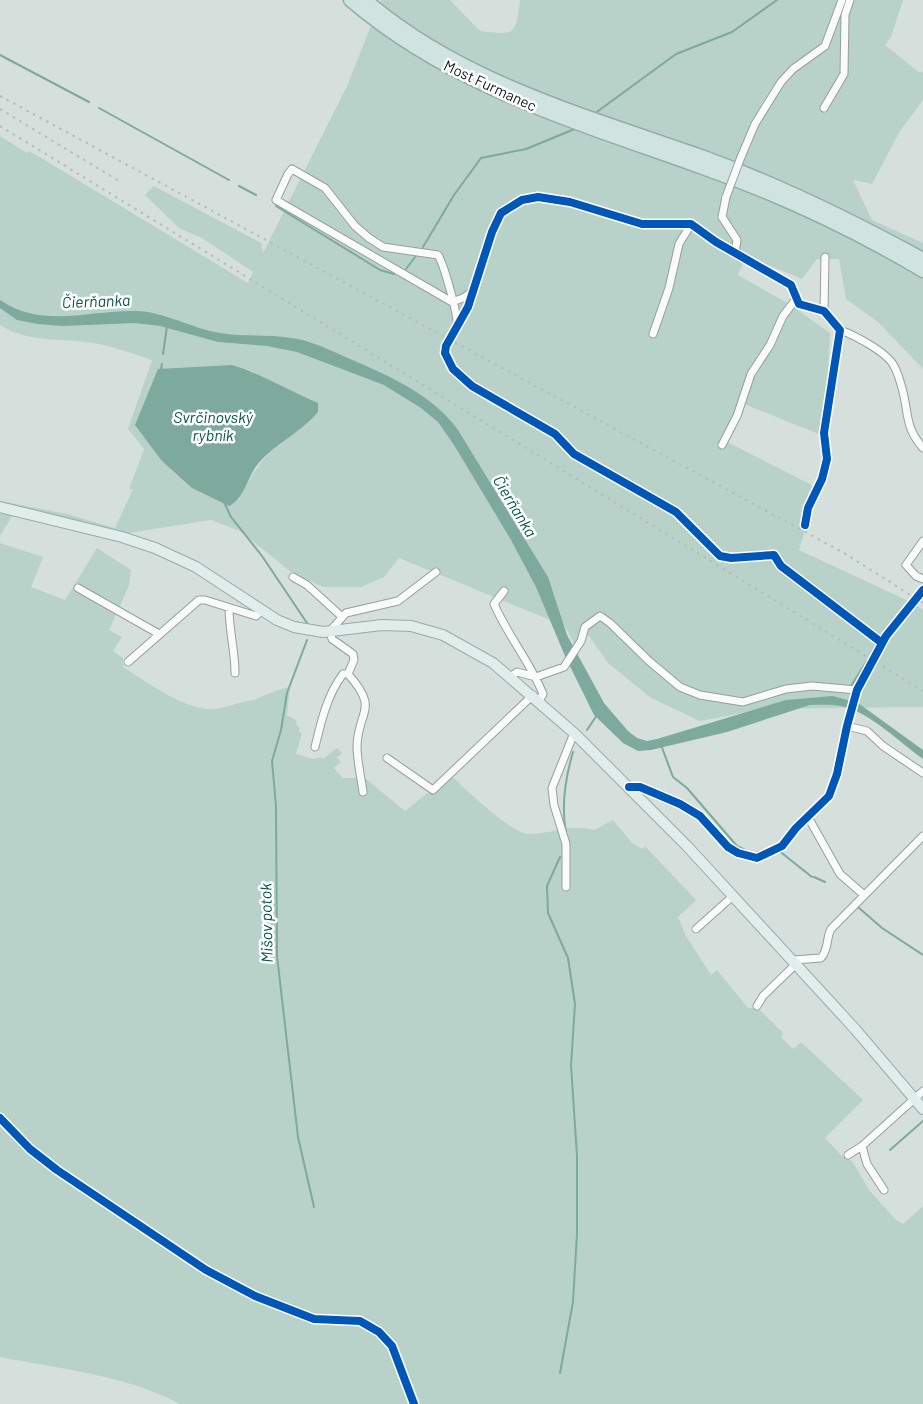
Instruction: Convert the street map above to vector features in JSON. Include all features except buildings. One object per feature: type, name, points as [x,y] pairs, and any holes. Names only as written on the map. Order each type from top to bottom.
[{"type":"highway","name":"Most Furmanec","points":[[350,0],[410,45],[487,87],[567,120],[645,142]]},
{"type":"highway","name":"Most Furmanec","points":[[366,0],[417,37],[490,77],[645,142]]},
{"type":"highway","points":[[645,142],[803,198],[923,259]]},
{"type":"highway","points":[[645,142],[783,200],[839,226],[923,271]]},
{"type":"main road","points":[[0,507],[122,537],[155,548],[203,571],[262,610],[294,627],[312,631],[330,631],[382,625],[424,629],[466,646],[510,676],[536,698],[629,786],[795,962],[923,1109]]},
{"type":"street","points":[[735,253],[737,240],[722,217],[726,197],[755,124],[781,82],[793,69],[825,46],[842,0]]},
{"type":"street","points":[[824,108],[844,74],[844,20],[850,0]]},
{"type":"street","points":[[452,302],[276,200],[292,169],[325,188],[355,226],[383,247],[438,255],[443,263],[452,302],[456,309],[457,326]]},
{"type":"street","points":[[882,643],[781,566],[774,555],[731,558],[720,556],[676,512],[574,454],[555,434],[472,386],[446,359],[446,346],[474,291],[492,232],[501,213],[522,200],[538,197],[570,202],[642,224],[691,224],[716,242],[791,285],[794,288],[796,300],[799,304],[824,311],[840,330],[860,338],[894,364],[903,393],[911,433],[923,448]]},
{"type":"street","points":[[653,334],[669,288],[679,244],[691,224]]},
{"type":"street","points":[[824,311],[825,257]]},
{"type":"street","points":[[452,302],[474,291]]},
{"type":"street","points":[[722,445],[737,416],[751,374],[774,338],[784,316],[796,300]]},
{"type":"street","points":[[805,525],[807,512],[822,479],[827,458],[824,433],[840,330]]},
{"type":"street","points":[[923,541],[906,565],[916,576],[923,579]]},
{"type":"street","points":[[348,674],[354,660],[352,654],[332,639],[330,631],[341,616],[364,608],[398,601],[436,572]]},
{"type":"street","points":[[293,577],[307,585],[341,616]]},
{"type":"street","points":[[78,588],[159,634]]},
{"type":"street","points":[[629,786],[640,788],[680,804],[700,816],[728,847],[748,857],[757,858],[782,846],[829,796],[837,774],[847,724],[858,690],[882,643],[923,590]]},
{"type":"street","points":[[387,758],[433,790],[536,698],[543,694],[536,677],[501,620],[494,604],[504,591]]},
{"type":"street","points":[[128,662],[199,600],[205,600],[256,616],[262,610]]},
{"type":"street","points":[[230,608],[229,628],[235,657],[235,673]]},
{"type":"street","points":[[510,676],[517,672],[536,677],[564,667],[581,641],[585,627],[600,616],[610,622],[649,661],[680,687],[700,695],[743,702],[786,689],[812,686],[858,690]]},
{"type":"street","points":[[315,747],[322,717],[336,683],[343,674],[348,674]]},
{"type":"street","points":[[348,674],[356,684],[366,703],[366,712],[357,743],[363,792]]},
{"type":"street","points":[[847,724],[867,731],[883,746],[923,773]]},
{"type":"street","points":[[566,887],[566,844],[554,805],[552,788],[574,733]]},
{"type":"street","points":[[808,817],[840,874],[864,895]]},
{"type":"street","points":[[757,1006],[763,996],[795,962],[821,958],[827,948],[828,935],[831,929],[923,836]]},
{"type":"street","points":[[696,929],[734,896]]},
{"type":"street","points":[[848,1155],[862,1146],[923,1091]]},
{"type":"street","points":[[862,1146],[867,1164],[884,1190]]},
{"type":"shaded area","points":[[381,0],[450,0],[480,31],[500,33],[512,30],[515,27],[520,0],[903,0],[891,37],[885,45],[920,73],[923,71],[923,100],[900,131],[872,184],[853,180],[872,220],[923,243],[923,369],[878,322],[846,299],[839,259],[817,259],[802,279],[746,256],[738,275],[789,304],[830,333],[827,390],[821,435],[744,404],[727,442],[812,485],[799,550],[915,604],[923,610],[923,707],[766,709],[700,721],[651,698],[608,663],[589,636],[581,633],[575,646],[565,626],[399,558],[384,577],[361,587],[323,587],[291,572],[240,531],[211,520],[122,534],[12,516],[0,536],[0,501],[67,514],[115,528],[133,489],[129,489],[144,449],[128,429],[152,360],[100,344],[22,335],[0,325],[0,136],[27,153],[29,151],[38,156],[248,283],[253,272],[202,238],[179,228],[145,195],[154,186],[261,243],[263,253],[348,84]],"holes":[[[250,371],[280,387],[318,412],[301,428],[274,448],[252,476],[238,501]]]},
{"type":"shaded area","points":[[0,543],[43,557],[31,587],[65,600],[97,548],[131,570],[129,586],[109,630],[122,637],[113,651],[123,658],[123,667],[165,693],[200,708],[216,709],[255,700],[272,692],[290,687],[287,715],[296,720],[297,726],[300,728],[299,732],[302,733],[296,754],[313,759],[322,757],[323,759],[337,748],[342,753],[337,758],[341,762],[334,768],[343,778],[365,778],[405,811],[450,775],[500,819],[521,832],[537,834],[570,828],[594,830],[613,820],[632,843],[642,849],[645,846],[696,900],[678,917],[686,936],[711,975],[717,970],[748,1008],[758,1008],[783,1033],[781,1037],[793,1049],[801,1042],[863,1100],[825,1138],[842,1156],[852,1161],[870,1191],[896,1220],[903,1224],[923,1206],[923,1404],[180,1404],[138,1386],[69,1369],[0,1357]]},
{"type":"water","points":[[0,300],[16,309],[32,314],[66,316],[136,311],[156,314],[220,333],[298,339],[311,342],[373,369],[420,394],[447,417],[458,430],[548,577],[567,635],[604,703],[628,731],[637,738],[647,741],[657,739],[786,700],[833,696],[858,703],[923,750],[923,759],[865,716],[855,710],[836,705],[810,705],[727,732],[651,750],[638,751],[623,743],[594,715],[565,656],[536,587],[511,540],[454,445],[438,422],[421,408],[384,385],[297,352],[267,346],[218,342],[160,326],[135,323],[62,326],[38,324],[17,320],[0,308]]},
{"type":"water","name":"Svrčinovský rybník","points":[[232,365],[254,373],[318,403],[318,412],[303,427],[277,446],[262,460],[255,468],[238,499],[229,506],[192,488],[162,461],[135,425],[158,369]]},
{"type":"waterway","points":[[594,114],[676,54],[732,32],[777,0]]},
{"type":"waterway","points":[[0,55],[89,102]]},
{"type":"waterway","points":[[99,108],[229,180]]},
{"type":"waterway","points":[[423,247],[454,195],[481,158],[526,149],[577,128]]},
{"type":"waterway","points":[[239,186],[256,195]]},
{"type":"waterway","points":[[276,206],[380,270],[394,274]]},
{"type":"waterway","points":[[406,269],[415,257]]},
{"type":"waterway","name":"Mišov potok","points":[[163,354],[167,326]]},
{"type":"waterway","name":"Mišov potok","points":[[161,369],[162,364]]},
{"type":"waterway","name":"Mišov potok","points":[[224,502],[231,517],[262,556],[309,626]]},
{"type":"waterway","name":"Mišov potok","points":[[307,640],[287,693],[281,730],[272,761],[276,806],[277,956],[298,1137],[314,1207]]},
{"type":"waterway","points":[[871,655],[877,643]]},
{"type":"waterway","points":[[851,686],[867,661]]},
{"type":"waterway","points":[[587,730],[597,715]]},
{"type":"waterway","points":[[661,745],[673,777],[687,788],[737,846],[753,854],[771,848]]},
{"type":"waterway","points":[[566,833],[564,813],[565,792],[573,752]]},
{"type":"waterway","points":[[778,850],[812,877]]},
{"type":"waterway","points":[[560,857],[547,886],[548,913],[568,958],[575,1004],[571,1065],[577,1156],[577,1233],[573,1302],[560,1373]]},
{"type":"waterway","points":[[814,877],[825,882]]},
{"type":"waterway","points":[[858,907],[882,928],[923,955]]},
{"type":"waterway","points":[[890,1150],[923,1121]]},
{"type":"railway","points":[[0,96],[844,553],[923,603]]},
{"type":"railway","points":[[0,109],[119,181]]},
{"type":"railway","points":[[0,126],[923,691]]},
{"type":"cycle path","points":[[805,525],[808,508],[822,479],[827,459],[824,433],[840,330],[824,311],[799,304],[791,285],[716,242],[691,224],[642,224],[570,202],[538,197],[522,200],[501,213],[492,232],[468,307],[446,346],[445,353],[453,369],[472,386],[555,434],[574,454],[676,512],[720,556],[731,558],[774,555],[781,566],[882,643]]},
{"type":"cycle path","points":[[629,787],[640,787],[680,804],[700,816],[728,847],[738,853],[757,858],[782,846],[796,828],[829,796],[837,774],[857,690],[886,636],[923,590]]},
{"type":"cycle path","points":[[0,1118],[30,1149],[57,1170],[206,1270],[255,1296],[314,1319],[360,1321],[379,1332],[392,1346],[414,1404]]},
{"type":"water label","name":"Čierňanka","points":[[96,301]]},
{"type":"water label","name":"Čierňanka","points":[[515,506]]}]
